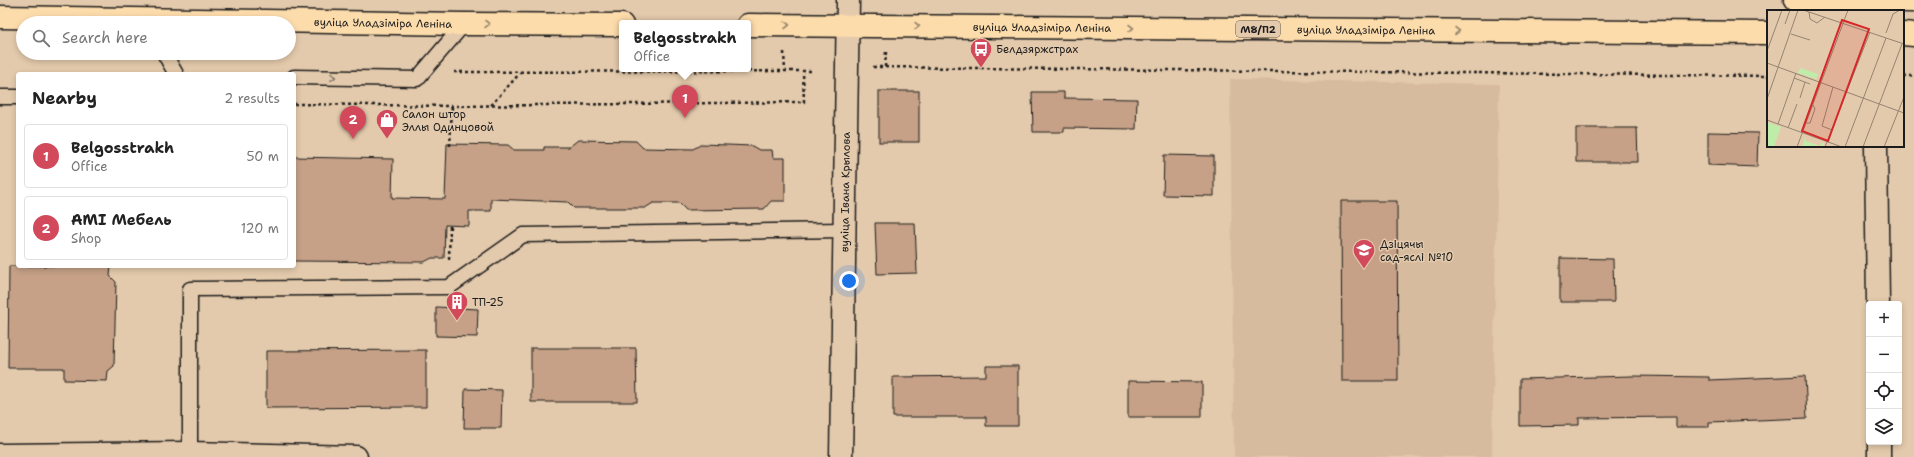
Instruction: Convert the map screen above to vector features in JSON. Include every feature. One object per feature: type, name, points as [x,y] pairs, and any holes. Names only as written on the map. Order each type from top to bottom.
[{"type":"main road","points":[[1795,0],[1875,4],[1914,1]]},
{"type":"main road","name":"вуліца Уладзіміра Леніна","points":[[0,17],[16,18]]},
{"type":"main road","name":"вуліца Уладзіміра Леніна","points":[[296,23],[619,25]]},
{"type":"main road","name":"вуліца Уладзіміра Леніна","points":[[751,25],[1767,33]]},
{"type":"main road","points":[[1904,34],[1914,35]]},
{"type":"street","name":"вуліца Івана Крылова","points":[[841,457],[848,0]]},
{"type":"street","points":[[1876,147],[1878,301]]},
{"type":"street","points":[[1879,445],[1879,457]]},
{"type":"street","points":[[0,455],[190,453],[356,457]]},
{"type":"lane","points":[[296,77],[417,79],[464,24]]},
{"type":"lane","points":[[168,60],[175,72]]},
{"type":"lane","points":[[0,97],[16,97]]},
{"type":"lane","points":[[190,453],[190,289],[448,287],[523,235],[844,230]]},
{"type":"path","points":[[885,67],[886,47]]},
{"type":"path","points":[[784,50],[784,72]]},
{"type":"path","points":[[871,67],[1767,76]]},
{"type":"path","points":[[296,104],[452,106],[804,102],[803,70]]},
{"type":"path","points":[[491,105],[522,71]]},
{"type":"path","points":[[450,72],[619,71]]},
{"type":"path","points":[[751,72],[813,71]]},
{"type":"path","points":[[409,106],[415,100]]},
{"type":"path","points":[[450,146],[452,106]]},
{"type":"path","points":[[448,287],[450,225]]},
{"type":"shaded area","name":"Дзіцячы сад-яслі №10","points":[[1230,79],[1499,84],[1492,457],[1234,457]]},
{"type":"building","points":[[879,91],[919,91],[919,142],[879,142]]},
{"type":"building","points":[[1032,92],[1064,92],[1064,98],[1137,99],[1136,129],[1064,128],[1064,132],[1033,132]]},
{"type":"building","points":[[1576,128],[1637,128],[1638,162],[1576,162]]},
{"type":"building","points":[[1708,132],[1758,133],[1757,167],[1708,165]]},
{"type":"building","points":[[578,140],[636,141],[643,148],[693,149],[702,144],[752,146],[759,150],[772,150],[773,158],[785,158],[785,201],[771,201],[764,209],[686,210],[679,203],[653,203],[645,208],[574,208],[568,202],[491,199],[491,211],[469,211],[469,226],[445,225],[444,258],[432,258],[424,262],[296,261],[296,157],[393,159],[392,198],[445,199],[447,144],[508,145],[514,150],[544,150],[544,147],[569,147]]},
{"type":"building","points":[[1164,155],[1214,156],[1214,196],[1163,195]]},
{"type":"building","points":[[1341,201],[1397,201],[1398,381],[1342,381]]},
{"type":"building","points":[[875,223],[915,223],[917,273],[877,274]]},
{"type":"building","points":[[1560,258],[1613,259],[1614,302],[1560,302]]},
{"type":"building","points":[[9,266],[16,266],[16,268],[111,268],[110,276],[116,282],[114,366],[108,371],[107,381],[64,380],[64,368],[8,368]]},
{"type":"building","name":"ТП-25","points":[[436,307],[478,309],[477,337],[436,336]]},
{"type":"building","points":[[531,348],[636,348],[637,402],[531,402]]},
{"type":"building","points":[[426,350],[426,407],[266,408],[266,351]]},
{"type":"building","points":[[986,366],[1018,366],[1018,426],[986,426],[986,417],[893,417],[893,377],[986,376]]},
{"type":"building","points":[[1632,376],[1709,377],[1709,380],[1805,376],[1807,418],[1709,422],[1709,427],[1676,427],[1676,417],[1579,418],[1579,425],[1520,426],[1520,379]]},
{"type":"building","points":[[1128,381],[1202,382],[1202,417],[1128,417]]},
{"type":"building","points":[[465,389],[502,390],[501,428],[464,428]]},
{"type":"place","name":"Белдзяржстрах","points":[[981,68]]},
{"type":"place","name":"Belgosstrakh","points":[[685,118]]},
{"type":"place","name":"AMI Мебель","points":[[353,139]]},
{"type":"place","name":"Салон штор Эллы Одинцовой","points":[[387,140]]},
{"type":"place","name":"Дзіцячы сад-яслі №10","points":[[1364,270]]},
{"type":"place","name":"ТП-25","points":[[457,322]]}]
